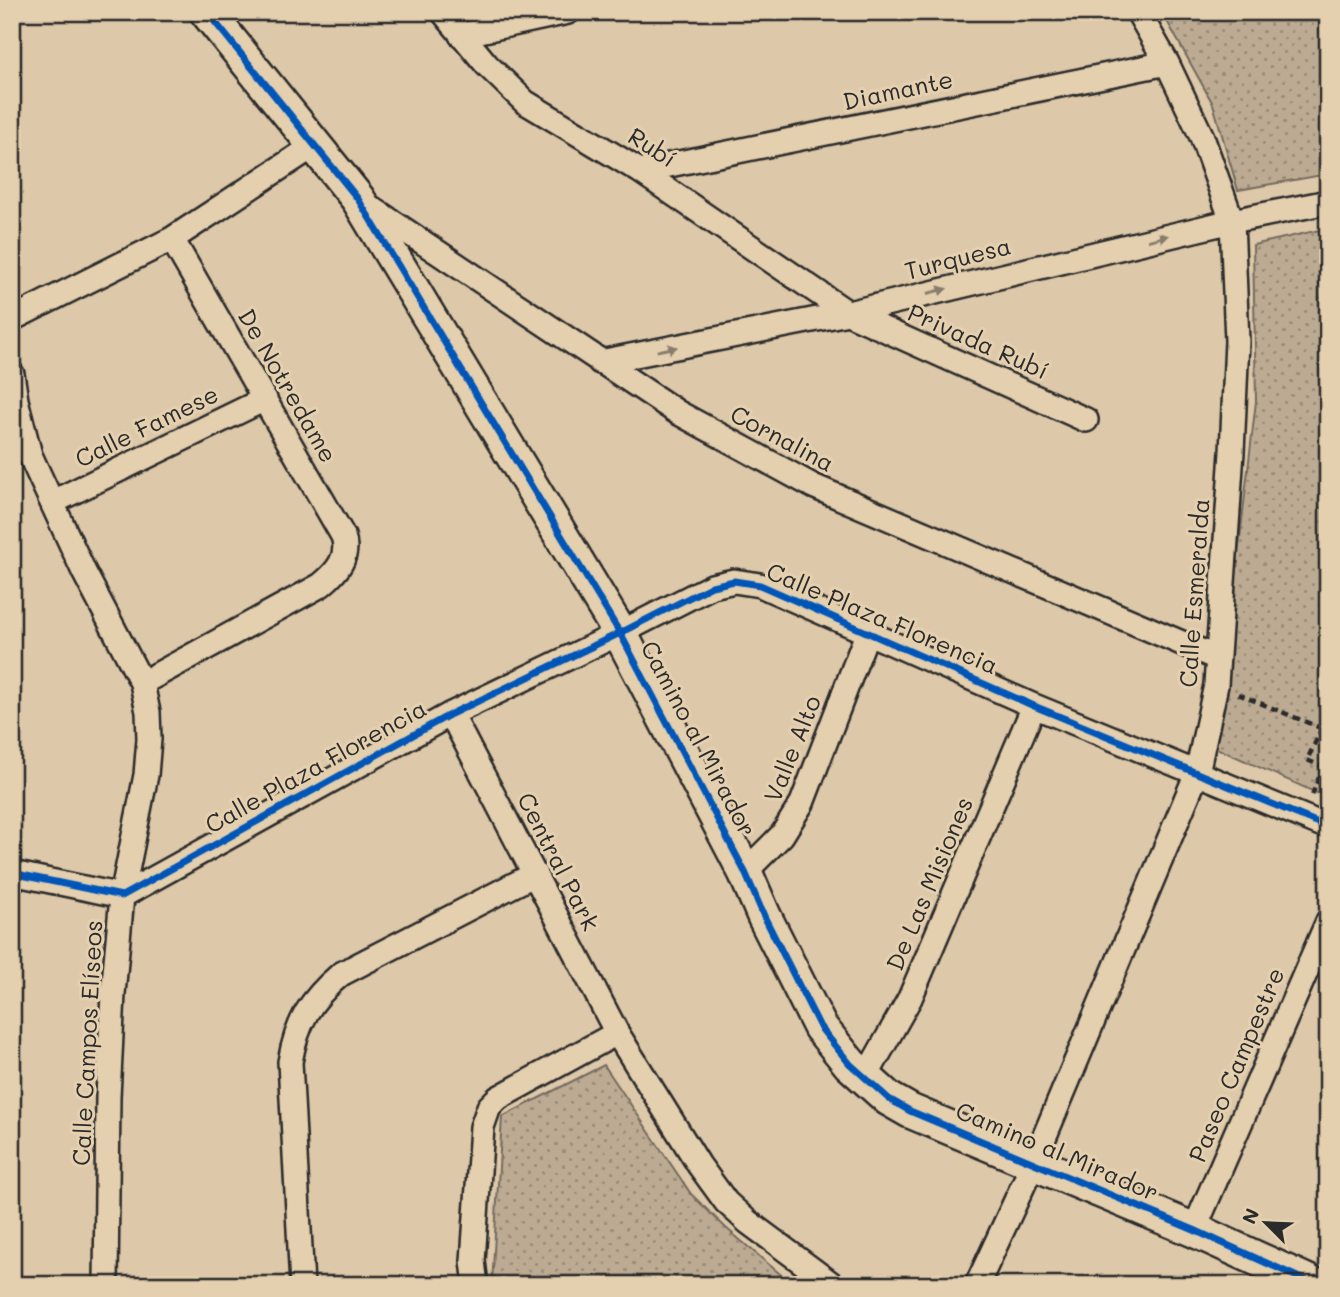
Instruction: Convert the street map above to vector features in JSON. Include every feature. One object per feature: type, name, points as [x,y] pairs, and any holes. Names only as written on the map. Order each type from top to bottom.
[{"type":"street","name":"Camino al Mirador","points":[[207,12],[358,200],[620,633],[745,872],[812,1014],[836,1049],[889,1099],[910,1111],[1194,1230],[1315,1285]]},
{"type":"street","name":"Rubí","points":[[443,12],[502,81],[525,102],[640,171],[848,313]]},
{"type":"street","points":[[461,35],[568,12]]},
{"type":"street","name":"Calle Esmeralda","points":[[977,1285],[1033,1164],[1197,773],[1216,685],[1237,341],[1232,220],[1202,137],[1167,63],[1138,12]]},
{"type":"street","name":"Diamante","points":[[640,171],[1167,63]]},
{"type":"street","points":[[12,319],[172,239],[315,145]]},
{"type":"street","name":"Cornalina","points":[[358,200],[677,412],[813,486],[1217,658]]},
{"type":"street","name":"Turquesa","points":[[600,362],[848,313],[1232,220],[1328,202]]},
{"type":"street","name":"De Notredame","points":[[142,683],[321,585],[342,563],[346,552],[343,536],[172,239]]},
{"type":"street","name":"Privada Rubí","points":[[848,313],[1086,420]]},
{"type":"street","name":"Calle Campos Elíseos","points":[[12,374],[30,455],[84,572],[142,683],[148,712],[147,763],[139,818],[122,896],[113,994],[108,1097],[106,1285]]},
{"type":"street","name":"Calle Famese","points":[[53,502],[265,399]]},
{"type":"street","name":"Calle Plaza Florencia","points":[[122,896],[451,714],[712,586],[734,581],[760,585],[1034,706],[1328,827]]},
{"type":"street","name":"Valle Alto","points":[[745,872],[782,835],[797,813],[868,631]]},
{"type":"street","name":"De Las Misiones","points":[[864,1078],[910,998],[1034,706]]},
{"type":"street","name":"Central Park","points":[[451,714],[617,1034],[699,1165],[726,1202],[765,1236],[833,1285]]},
{"type":"street","points":[[12,873],[122,896]]},
{"type":"street","points":[[302,1285],[290,1062],[295,1035],[304,1015],[320,991],[341,974],[535,874]]},
{"type":"street","name":"Paseo Campestre","points":[[1194,1230],[1328,921]]},
{"type":"street","points":[[476,1285],[473,1261],[480,1146],[482,1127],[489,1107],[498,1098],[617,1034]]},
{"type":"path","points":[[1216,685],[1328,730]]},
{"type":"path","points":[[1304,817],[1325,768],[1307,760],[1322,728]]},
{"type":"shaded area","points":[[1162,12],[1328,12],[1328,174],[1238,190],[1213,104]]},
{"type":"shaded area","points":[[1328,228],[1328,798],[1214,747],[1256,401],[1253,245]]},
{"type":"shaded area","points":[[604,1065],[691,1194],[793,1285],[492,1285],[502,1117]]},
{"type":"waterway","points":[[1323,12],[1328,27]]},
{"type":"cycle path","points":[[207,12],[358,199],[620,633],[745,872],[820,1027],[850,1064],[889,1099],[910,1111],[1194,1230],[1315,1285]]},
{"type":"cycle path","points":[[12,873],[122,896],[451,714],[712,586],[734,581],[760,585],[1034,706],[1328,827]]}]
